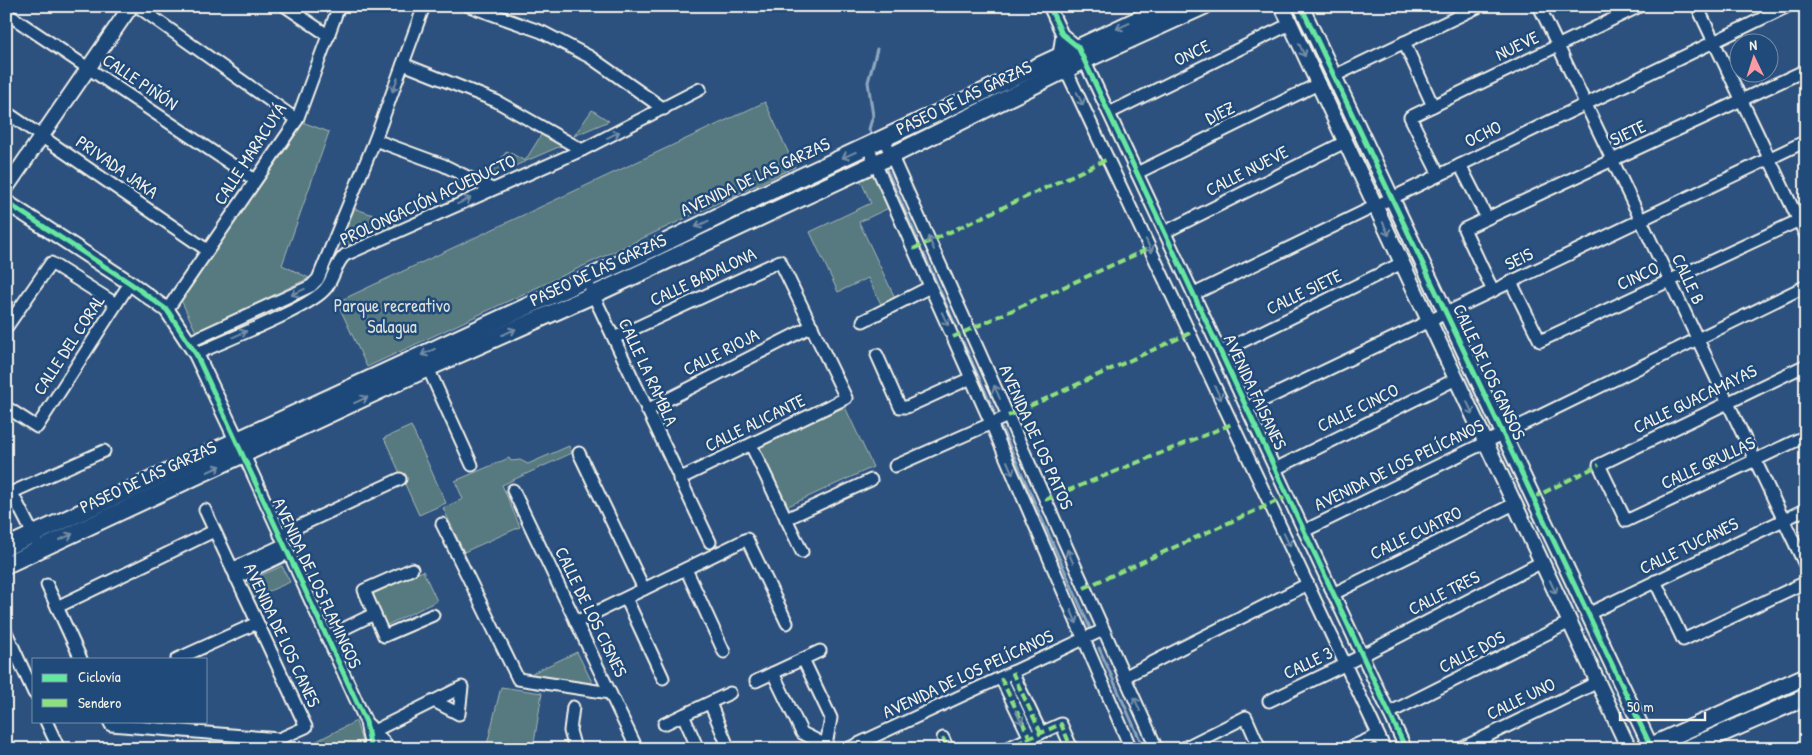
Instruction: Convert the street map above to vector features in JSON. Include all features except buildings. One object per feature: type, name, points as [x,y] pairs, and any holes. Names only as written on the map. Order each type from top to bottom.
[{"type":"main road","name":"AVENIDA DE LAS GARZAS","points":[[6,547],[884,139],[1081,54],[1167,6]]},
{"type":"main road","points":[[1081,54],[1204,6]]},
{"type":"main road","name":"PASEO DE LAS GARZAS","points":[[6,565],[428,368],[593,295],[892,156],[1063,62]]},
{"type":"main road","points":[[1649,748],[1806,676]]},
{"type":"main road","points":[[1686,749],[1806,697]]},
{"type":"street","points":[[6,188],[131,6]]},
{"type":"street","points":[[137,6],[297,120]]},
{"type":"street","points":[[285,6],[329,36]]},
{"type":"street","name":"CALLE MARACUYÁ","points":[[167,310],[297,120],[339,6]]},
{"type":"street","name":"PROLONGACIÓN ACUEDUCTO","points":[[193,348],[288,312],[309,302],[327,288],[328,272],[424,6]]},
{"type":"street","points":[[469,6],[542,32],[590,57],[664,109]]},
{"type":"street","points":[[1049,6],[1062,34],[1081,54]]},
{"type":"street","points":[[1282,6],[1629,749]]},
{"type":"street","name":"CALLE DE LOS GANSOS","points":[[1301,6],[1588,614],[1649,748]]},
{"type":"street","points":[[1334,76],[1480,6]]},
{"type":"street","name":"CALLE B","points":[[1539,6],[1806,567]]},
{"type":"street","name":"NUEVE","points":[[1439,175],[1410,117],[1640,6]]},
{"type":"street","points":[[1697,6],[1713,43],[1802,219],[1806,236]]},
{"type":"street","name":"OCHO","points":[[1194,294],[1788,6]]},
{"type":"street","name":"CALLE PIÑÓN","points":[[6,13],[255,180]]},
{"type":"street","name":"ONCE","points":[[1109,113],[1290,24]]},
{"type":"street","points":[[1062,34],[1063,62]]},
{"type":"street","points":[[1404,42],[1433,106]]},
{"type":"street","name":"AVENIDA FAISANES","points":[[1081,54],[1406,749]]},
{"type":"street","name":"AVENIDA FAISANES","points":[[1063,62],[1385,749]]},
{"type":"street","points":[[403,64],[496,100],[582,150]]},
{"type":"street","name":"SIETE","points":[[1493,291],[1464,229],[1806,70]]},
{"type":"street","name":"DIEZ","points":[[1137,173],[1318,84]]},
{"type":"street","name":"PROLONGACIÓN ACUEDUCTO","points":[[193,348],[282,299],[310,286],[345,255],[582,150],[700,89]]},
{"type":"street","name":"PRIVADA JAKA","points":[[6,112],[207,250]]},
{"type":"street","name":"AVENIDA DE LOS PATOS","points":[[884,139],[1156,749]]},
{"type":"street","points":[[375,140],[443,165],[492,189]]},
{"type":"street","name":"SEIS","points":[[1247,408],[1806,141]]},
{"type":"street","name":"CALLE NUEVE","points":[[1165,232],[1345,142]]},
{"type":"street","name":"AVENIDA DE LOS PATOS","points":[[868,147],[991,423],[1130,749]]},
{"type":"street","points":[[1460,165],[1487,218]]},
{"type":"street","points":[[6,202],[130,283],[167,310],[193,348],[244,455]]},
{"type":"street","name":"CINCO","points":[[1511,282],[1540,341],[1802,219]]},
{"type":"street","name":"CALLE BADALONA","points":[[614,338],[780,261],[812,326]]},
{"type":"street","points":[[6,328],[51,263],[116,304]]},
{"type":"street","name":"CALLE SIETE","points":[[1221,352],[1402,263]]},
{"type":"street","name":"CALLE LA RAMBLA","points":[[586,279],[710,542]]},
{"type":"street","name":"CALLE DEL CORAL","points":[[6,407],[37,427],[130,283]]},
{"type":"street","name":"AVENIDA DE LOS PELÍCANOS","points":[[1304,531],[1806,286]]},
{"type":"street","points":[[863,322],[930,287]]},
{"type":"street","points":[[282,299],[288,312]]},
{"type":"street","name":"CALLE ALICANTE","points":[[679,479],[846,398],[812,326]]},
{"type":"street","name":"CALLE RIOJA","points":[[647,410],[812,326]]},
{"type":"street","points":[[877,355],[900,407],[907,407],[971,378]]},
{"type":"street","name":"CALLE GUACAMAYAS","points":[[1626,521],[1599,465],[1806,365]]},
{"type":"street","points":[[428,368],[472,466]]},
{"type":"street","name":"CALLE CINCO","points":[[1275,468],[1456,379]]},
{"type":"street","points":[[896,466],[1008,416]]},
{"type":"street","name":"CALLE GRULLAS","points":[[1626,521],[1806,436]]},
{"type":"street","points":[[751,445],[802,552]]},
{"type":"street","points":[[41,549],[9,494],[104,450]]},
{"type":"street","points":[[579,453],[644,590]]},
{"type":"street","name":"AVENIDA DE LOS FLAMINGOS","points":[[244,455],[369,729],[371,749]]},
{"type":"street","points":[[234,573],[400,479]]},
{"type":"street","points":[[786,519],[871,480]]},
{"type":"street","name":"CALLE DE LOS CISNES","points":[[513,490],[637,749]]},
{"type":"street","name":"CALLE CUATRO","points":[[1333,594],[1514,504]]},
{"type":"street","name":"CALLE TUCANES","points":[[1588,614],[1806,509]]},
{"type":"street","name":"AVENIDA DE LOS CANES","points":[[110,722],[111,725],[279,739],[306,728],[205,510]]},
{"type":"street","points":[[442,524],[518,679],[610,693]]},
{"type":"street","points":[[57,608],[214,531]]},
{"type":"street","points":[[576,622],[747,539],[787,623]]},
{"type":"street","name":"CALLE TRES","points":[[1362,654],[1542,562]]},
{"type":"street","points":[[412,569],[364,590],[384,636],[433,615]]},
{"type":"street","points":[[686,569],[724,652]]},
{"type":"street","points":[[1654,582],[1683,640],[1806,582]]},
{"type":"street","points":[[1124,677],[1308,584]]},
{"type":"street","points":[[47,585],[81,658]]},
{"type":"street","points":[[626,598],[663,678]]},
{"type":"street","points":[[328,640],[376,618]]},
{"type":"street","name":"CALLE DOS","points":[[1389,712],[1570,622]]},
{"type":"street","points":[[179,658],[257,623]]},
{"type":"street","name":"AVENIDA DE LOS PELÍCANOS","points":[[847,749],[1104,630]]},
{"type":"street","points":[[6,632],[32,689]]},
{"type":"street","points":[[756,681],[820,651]]},
{"type":"street","name":"CALLE 3","points":[[1269,701],[1362,654]]},
{"type":"street","points":[[773,673],[802,733],[828,747],[831,718],[803,659]]},
{"type":"street","points":[[1012,672],[1042,733]]},
{"type":"street","points":[[1001,678],[1030,738]]},
{"type":"street","name":"CALLE UNO","points":[[1460,749],[1598,682]]},
{"type":"street","points":[[664,724],[730,693]]},
{"type":"street","points":[[369,729],[434,701]]},
{"type":"street","points":[[710,703],[729,749]]},
{"type":"street","points":[[573,708],[570,731],[575,749]]},
{"type":"street","points":[[683,715],[698,749]]},
{"type":"street","points":[[1182,749],[1246,717],[1260,749]]},
{"type":"street","points":[[46,722],[59,749]]},
{"type":"street","points":[[1005,749],[1061,724],[1072,749]]},
{"type":"street","name":"AVENIDA DE LOS FLAMINGOS","points":[[369,729],[390,749]]},
{"type":"street","points":[[1347,749],[1378,735]]},
{"type":"street","points":[[943,738],[948,749]]},
{"type":"green space","name":"Parque recreativo Salagua","points":[[765,102],[795,167],[367,367],[337,302]]},
{"type":"green space","points":[[592,110],[609,121],[574,136]]},
{"type":"green space","points":[[302,122],[329,132],[282,265],[309,278],[196,332],[181,300]]},
{"type":"green space","points":[[543,132],[563,145],[485,179],[507,151],[525,161]]},
{"type":"green space","points":[[873,170],[891,207],[859,222],[895,298],[881,304],[868,278],[838,292],[810,232],[871,203],[859,177]]},
{"type":"green space","points":[[353,208],[397,223],[351,245],[344,244],[342,239]]},
{"type":"green space","points":[[845,407],[873,467],[786,507],[758,447]]},
{"type":"green space","points":[[411,426],[446,503],[419,515],[384,438]]},
{"type":"green space","points":[[569,446],[572,453],[502,485],[520,527],[464,552],[443,508],[463,499],[455,481],[509,458],[511,461],[520,460],[528,464]]},
{"type":"green space","points":[[282,566],[290,582],[251,599],[244,583]]},
{"type":"green space","points":[[423,571],[437,601],[385,626],[371,595]]},
{"type":"green space","points":[[577,652],[594,686],[526,676]]},
{"type":"green space","points":[[501,687],[542,693],[533,749],[486,749]]},
{"type":"green space","points":[[356,721],[364,749],[286,749],[286,746],[303,748]]},
{"type":"waterway","points":[[871,134],[869,129],[873,116],[868,82],[877,49]]},
{"type":"waterway","points":[[885,166],[917,238]]},
{"type":"waterway","points":[[924,254],[956,327]]},
{"type":"waterway","points":[[963,342],[994,411]]},
{"type":"waterway","points":[[1002,429],[1091,630]]},
{"type":"waterway","points":[[1099,648],[1144,749]]},
{"type":"marked path","points":[[913,249],[1108,159]]},
{"type":"marked path","points":[[953,337],[1150,248]]},
{"type":"marked path","points":[[1008,416],[1190,333]]},
{"type":"marked path","points":[[1045,500],[1232,424]]},
{"type":"marked path","points":[[1533,498],[1599,465]]},
{"type":"marked path","points":[[1084,588],[1288,496]]},
{"type":"marked path","points":[[1012,672],[1041,733]]},
{"type":"marked path","points":[[1001,678],[1030,738]]},
{"type":"marked path","points":[[1005,749],[1061,724],[1072,749]]},
{"type":"marked path","points":[[943,738],[948,749]]},
{"type":"cycle path","points":[[1049,6],[1062,34],[1078,47],[1406,749]]},
{"type":"cycle path","points":[[1301,6],[1652,749]]},
{"type":"cycle path","points":[[6,202],[130,283],[167,310],[196,354],[366,722],[371,749]]}]
